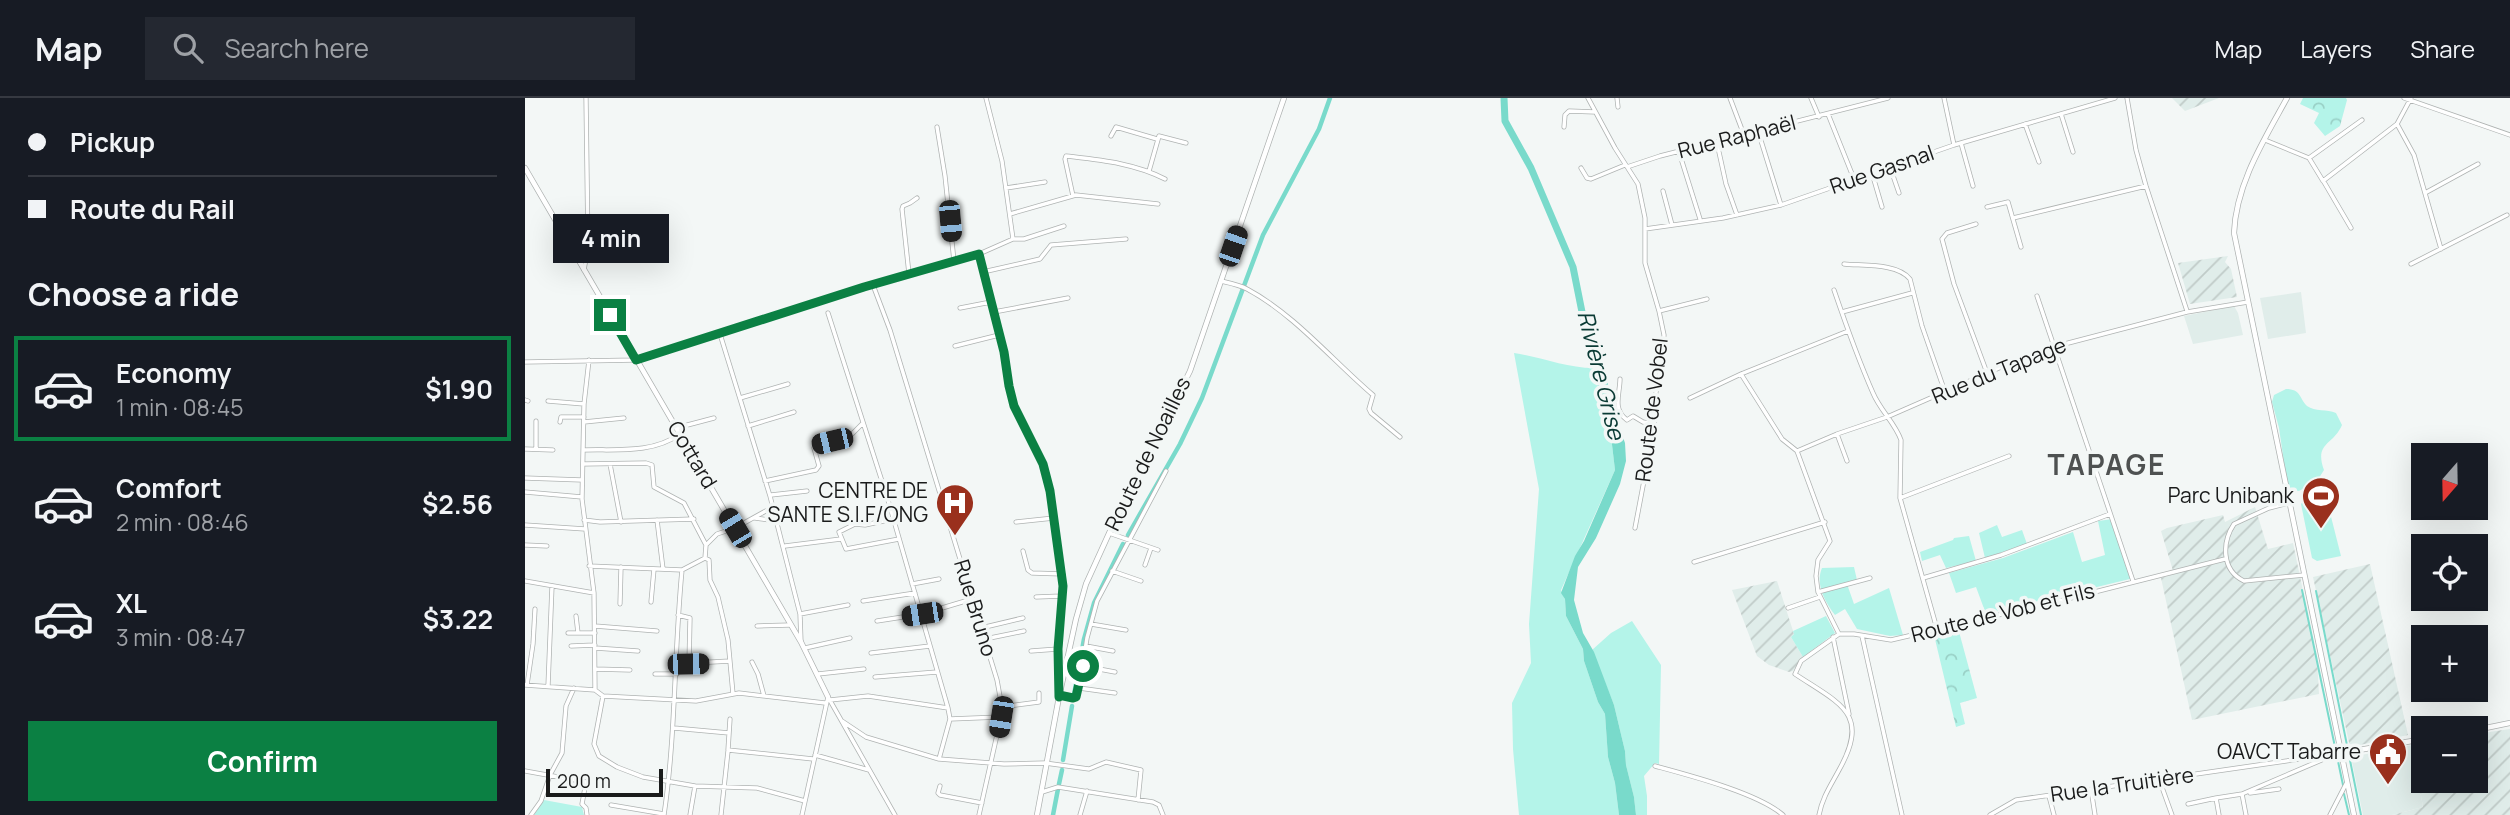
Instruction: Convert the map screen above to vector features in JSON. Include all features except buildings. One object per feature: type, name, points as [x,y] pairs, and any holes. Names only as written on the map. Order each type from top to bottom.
[{"type":"street","points":[[584,270],[588,247],[586,98]]},
{"type":"street","points":[[986,98],[1006,188],[1013,239]]},
{"type":"street","name":"Route de Noailles","points":[[1037,815],[1059,696],[1086,584],[1190,371],[1284,98]]},
{"type":"street","name":"Route de Vobel","points":[[1588,98],[1638,184],[1645,229],[1645,263],[1664,335],[1662,364],[1655,392],[1654,424],[1635,527]]},
{"type":"street","points":[[1617,98],[1618,107]]},
{"type":"street","points":[[1730,98],[1744,135]]},
{"type":"street","points":[[1811,98],[1819,117]]},
{"type":"street","name":"Rue Raphaël","points":[[1581,168],[1587,178],[1593,179],[1626,166],[1888,98]]},
{"type":"street","points":[[1944,98],[1954,145]]},
{"type":"street","name":"Rue Gasnal","points":[[1645,229],[1737,215],[1781,205],[1954,145],[2115,98]]},
{"type":"street","points":[[2127,98],[2136,150],[2146,186],[2187,312]]},
{"type":"street","points":[[2287,98],[2242,189],[2235,215],[2234,233],[2339,754],[2354,815]]},
{"type":"street","points":[[2404,98],[2510,135]]},
{"type":"street","points":[[2323,181],[2397,124],[2411,99]]},
{"type":"street","points":[[1564,127],[1569,111],[1595,112]]},
{"type":"street","points":[[1828,114],[1854,179]]},
{"type":"street","points":[[2061,114],[2073,152]]},
{"type":"street","points":[[2309,158],[2361,121]]},
{"type":"street","points":[[2025,124],[2039,162]]},
{"type":"street","points":[[2397,124],[2414,155],[2441,249]]},
{"type":"street","points":[[937,127],[954,261]]},
{"type":"street","points":[[1111,136],[1116,127],[1157,139],[1160,136],[1186,143]]},
{"type":"street","points":[[1758,131],[1781,205]]},
{"type":"street","points":[[1149,171],[1157,139]]},
{"type":"street","points":[[2265,139],[2309,158],[2351,228]]},
{"type":"street","points":[[1717,142],[1726,184],[1737,215]]},
{"type":"street","points":[[1961,143],[1973,186]]},
{"type":"street","points":[[1679,152],[1700,219]]},
{"type":"street","points":[[1073,196],[1066,156],[1125,164],[1165,179]]},
{"type":"street","points":[[2424,193],[2478,164]]},
{"type":"street","points":[[1890,167],[1899,193]]},
{"type":"street","name":"Cottard","points":[[525,168],[805,648],[828,700]]},
{"type":"street","points":[[1872,173],[1882,207]]},
{"type":"street","points":[[1006,188],[1045,182]]},
{"type":"street","points":[[2013,218],[2146,186]]},
{"type":"street","points":[[1663,191],[1672,225]]},
{"type":"street","points":[[1010,214],[1073,196],[1158,204]]},
{"type":"street","points":[[909,274],[902,206],[917,198]]},
{"type":"street","points":[[1987,207],[2008,201],[2021,247]]},
{"type":"street","points":[[2411,264],[2507,215]]},
{"type":"street","points":[[1976,223],[1947,233],[1942,239],[1954,284],[1987,373]]},
{"type":"street","points":[[525,362],[636,360],[979,254],[1013,239],[1024,239],[1064,226]]},
{"type":"street","points":[[587,230],[655,228]]},
{"type":"street","points":[[983,272],[1040,259],[1051,245],[1126,239]]},
{"type":"street","points":[[979,254],[1014,406],[1043,464],[1054,518],[1063,574],[1058,649],[1059,696],[1074,698],[1079,688],[1090,623],[1097,601],[1166,471]]},
{"type":"street","points":[[1844,264],[1896,270],[1910,279],[1912,293],[1945,392]]},
{"type":"street","points":[[1221,281],[1247,289],[1298,326],[1373,395],[1369,409],[1371,414],[1401,437]]},
{"type":"street","name":"Rue Bruno","points":[[873,285],[890,330],[997,680],[1001,717],[979,815]]},
{"type":"street","points":[[1834,290],[1874,396],[1898,431],[1901,440],[1900,498],[1937,629]]},
{"type":"street","points":[[1842,312],[1912,293]]},
{"type":"street","points":[[2037,296],[2133,580]]},
{"type":"street","points":[[994,312],[1068,298]]},
{"type":"street","points":[[1659,311],[1707,299]]},
{"type":"street","points":[[960,308],[991,302]]},
{"type":"street","name":"Rue du Tapage","points":[[1797,452],[2053,347],[2187,312],[2248,302]]},
{"type":"street","points":[[828,313],[883,485],[948,708],[950,719],[939,759]]},
{"type":"street","points":[[1690,398],[1741,374],[1848,331]]},
{"type":"street","points":[[720,334],[771,496],[800,614],[801,642]]},
{"type":"street","points":[[955,346],[999,335]]},
{"type":"street","points":[[589,360],[584,404],[582,497],[594,593],[596,691]]},
{"type":"street","points":[[1741,374],[1782,439],[1797,452],[1831,541],[1818,560],[1816,576],[1818,592],[1839,634],[1801,661],[1795,674],[1837,703],[1852,721],[1853,735],[1851,748],[1825,793],[1819,815]]},
{"type":"street","points":[[1620,379],[1617,404],[1622,416],[1627,420],[1632,415],[1654,424]]},
{"type":"street","points":[[739,398],[788,384]]},
{"type":"street","points":[[548,401],[584,404]]},
{"type":"street","points":[[748,426],[794,412]]},
{"type":"street","points":[[560,422],[561,416],[584,420],[624,418]]},
{"type":"street","points":[[676,428],[714,418]]},
{"type":"street","points":[[536,421],[536,449]]},
{"type":"street","points":[[765,481],[816,470],[819,466],[814,448],[816,445],[848,438],[863,423]]},
{"type":"street","points":[[583,450],[649,448],[663,444],[680,434]]},
{"type":"street","points":[[1837,434],[1847,461]]},
{"type":"street","points":[[525,449],[553,450]]},
{"type":"street","points":[[1900,498],[2009,456]]},
{"type":"street","points":[[583,464],[652,465],[654,488],[684,503],[694,519],[706,545],[705,558]]},
{"type":"street","points":[[610,464],[621,522]]},
{"type":"street","points":[[525,478],[582,480]]},
{"type":"street","points":[[853,494],[883,485]]},
{"type":"street","points":[[771,496],[807,491]]},
{"type":"street","points":[[525,492],[582,497]]},
{"type":"street","points":[[2289,503],[2269,508],[2234,524],[2224,543],[2225,559],[2236,578],[2244,581],[2304,575]]},
{"type":"street","points":[[706,545],[717,534],[735,528],[773,507]]},
{"type":"street","points":[[1923,578],[2001,555],[2110,514]]},
{"type":"street","points":[[755,518],[777,521]]},
{"type":"street","points":[[1016,522],[1054,518]]},
{"type":"street","points":[[584,520],[621,522],[694,519]]},
{"type":"street","points":[[893,519],[853,525],[839,531],[846,549],[899,539]]},
{"type":"street","points":[[657,520],[663,569]]},
{"type":"street","points":[[1694,562],[1825,522]]},
{"type":"street","points":[[525,525],[585,529]]},
{"type":"street","points":[[1109,533],[1158,550]]},
{"type":"street","points":[[784,547],[842,539]]},
{"type":"street","points":[[525,545],[547,546]]},
{"type":"street","points":[[1145,565],[1151,548]]},
{"type":"street","points":[[1023,551],[1028,570],[1032,573],[1063,574]]},
{"type":"street","points":[[589,566],[683,570],[705,558]]},
{"type":"street","points":[[705,558],[709,560],[710,580],[718,597],[733,694]]},
{"type":"street","name":"Route de Vob et Fils","points":[[1839,634],[1891,640],[2225,559]]},
{"type":"street","points":[[620,604],[621,567]]},
{"type":"street","points":[[651,602],[654,569]]},
{"type":"street","points":[[611,805],[664,814],[674,728],[678,615],[683,570]]},
{"type":"street","points":[[1112,571],[1141,581]]},
{"type":"street","points":[[1818,592],[1870,578]]},
{"type":"street","points":[[912,584],[939,579]]},
{"type":"street","points":[[525,581],[594,593]]},
{"type":"street","points":[[548,686],[552,586]]},
{"type":"street","points":[[863,601],[915,593]]},
{"type":"street","points":[[1035,597],[1062,596]]},
{"type":"street","points":[[1788,608],[1820,597]]},
{"type":"street","points":[[877,621],[922,614],[972,599]]},
{"type":"street","points":[[800,614],[848,605]]},
{"type":"street","points":[[535,609],[533,644],[526,685],[596,691],[603,696],[674,701],[697,701],[733,694],[828,700],[868,696],[948,708]]},
{"type":"street","points":[[678,615],[690,618],[688,664]]},
{"type":"street","points":[[576,616],[578,633]]},
{"type":"street","points":[[981,628],[1023,618]]},
{"type":"street","points":[[1090,623],[1126,630]]},
{"type":"street","points":[[757,626],[791,625]]},
{"type":"street","points":[[595,626],[657,631]]},
{"type":"street","points":[[985,639],[1024,631]]},
{"type":"street","points":[[568,633],[595,633]]},
{"type":"street","points":[[1862,636],[1902,815]]},
{"type":"street","points":[[1833,637],[1849,717]]},
{"type":"street","points":[[805,648],[850,638]]},
{"type":"street","points":[[571,646],[638,651]]},
{"type":"street","points":[[871,653],[930,646]]},
{"type":"street","points":[[1086,646],[1113,651]]},
{"type":"street","points":[[1031,651],[1058,649]]},
{"type":"street","points":[[676,664],[730,661]]},
{"type":"street","points":[[752,662],[764,696]]},
{"type":"street","points":[[1083,666],[1115,672]]},
{"type":"street","points":[[595,669],[630,670]]},
{"type":"street","points":[[818,674],[864,669]]},
{"type":"street","points":[[875,677],[937,672]]},
{"type":"street","points":[[655,674],[677,674]]},
{"type":"street","points":[[531,815],[541,801],[550,775],[562,753],[566,706],[574,688]]},
{"type":"street","points":[[1079,688],[1115,693]]},
{"type":"street","points":[[1001,707],[1039,702],[1039,693]]},
{"type":"street","points":[[603,696],[594,744],[600,756],[635,775],[695,786],[757,788],[805,801]]},
{"type":"street","points":[[828,700],[895,815]]},
{"type":"street","points":[[802,815],[828,700]]},
{"type":"street","points":[[950,719],[1001,717]]},
{"type":"street","points":[[721,815],[730,719]]},
{"type":"street","points":[[842,721],[866,737],[939,759],[1045,763],[1089,769],[1106,762],[1141,770],[1138,800]]},
{"type":"street","points":[[2488,728],[2510,723]]},
{"type":"street","points":[[674,728],[729,733]]},
{"type":"street","points":[[2242,794],[2339,754],[2411,741]]},
{"type":"street","points":[[728,750],[814,757],[871,771]]},
{"type":"street","name":"Rue la Truitière","points":[[1993,814],[2016,800],[2339,754]]},
{"type":"street","points":[[1655,766],[1706,780],[1772,807],[1783,815]]},
{"type":"street","points":[[525,771],[586,782],[582,804],[587,815]]},
{"type":"street","points":[[2159,779],[2172,815]]},
{"type":"street","points":[[2330,815],[2347,782]]},
{"type":"street","points":[[690,815],[695,786]]},
{"type":"street","points":[[940,786],[940,795],[982,803]]},
{"type":"street","points":[[1042,792],[1058,787],[1138,800],[1159,804],[1163,815]]},
{"type":"street","points":[[2091,789],[2095,815]]},
{"type":"street","points":[[2187,804],[2279,789]]},
{"type":"street","points":[[1080,815],[1087,791]]},
{"type":"street","points":[[2242,794],[2246,815]]},
{"type":"street","points":[[2049,796],[2054,815]]},
{"type":"street","points":[[2216,798],[2220,815]]},
{"type":"shaded area","points":[[2172,98],[2219,98],[2185,111]]},
{"type":"shaded area","points":[[2228,256],[2225,262],[2231,269],[2237,297],[2190,304],[2178,263]]},
{"type":"shaded area","points":[[2301,292],[2306,333],[2268,339],[2260,298]]},
{"type":"shaded area","points":[[2234,306],[2243,335],[2193,344],[2184,316]]},
{"type":"shaded area","points":[[2255,507],[2268,549],[2293,543],[2317,658],[2319,694],[2192,720],[2161,578],[2174,574],[2161,531],[2223,515],[2225,522]]},
{"type":"shaded area","points":[[2370,564],[2408,735],[2350,747],[2313,577]]},
{"type":"shaded area","points":[[1777,581],[1794,634],[1791,637],[1803,657],[1793,671],[1789,672],[1769,665],[1757,656],[1732,590]]},
{"type":"shaded area","points":[[2510,729],[2510,815],[2392,815],[2423,807],[2421,793],[2488,793],[2488,732]]},
{"type":"shaded area","name":"OAVCT Tabarre","points":[[2411,745],[2411,793],[2421,793],[2423,807],[2392,815],[2363,815],[2351,757]]},
{"type":"green space","points":[[2303,98],[2346,98],[2340,126],[2325,136],[2314,123],[2319,113],[2300,104]]},
{"type":"green space","points":[[1514,353],[1594,368],[1609,419],[1615,470],[1561,590],[1565,599],[1566,616],[1583,649],[1584,661],[1605,714],[1608,757],[1619,815],[1519,815],[1512,703],[1531,663],[1529,624],[1539,489]]},
{"type":"green space","points":[[2286,389],[2297,392],[2310,408],[2336,413],[2342,425],[2323,449],[2321,454],[2324,470],[2317,481],[2299,491],[2290,490],[2287,483],[2279,428],[2272,402],[2274,395]]},
{"type":"green space","name":"Parc Unibank","points":[[2324,489],[2341,556],[2317,561],[2312,558],[2301,504]]},
{"type":"green space","points":[[2113,519],[2134,578],[1986,614],[1976,587],[1956,593],[1949,573],[2003,558],[2073,532],[2082,562],[2105,555],[2098,521]]},
{"type":"green space","points":[[1997,525],[2002,537],[2022,530],[2027,544],[1985,558],[1979,533]]},
{"type":"green space","points":[[1969,536],[1976,561],[1946,568],[1940,555],[1922,561],[1920,552],[1954,538]]},
{"type":"green space","points":[[1854,567],[1857,580],[1847,584],[1854,604],[1889,588],[1903,635],[1890,636],[1857,629],[1845,609],[1835,615],[1831,610],[1820,586],[1822,568]]},
{"type":"green space","points":[[1826,616],[1835,633],[1803,657],[1791,637],[1793,631]]},
{"type":"green space","points":[[1632,621],[1661,665],[1659,764],[1655,763],[1644,776],[1647,815],[1636,815],[1614,705],[1592,650],[1611,633]]},
{"type":"green space","points":[[1958,628],[1977,698],[1960,703],[1965,724],[1956,727],[1934,635]]},
{"type":"green space","points":[[544,800],[582,807],[584,815],[534,815]]},
{"type":"water","points":[[1598,360],[1606,372],[1611,403],[1625,443],[1626,461],[1620,484],[1596,538],[1578,567],[1574,600],[1583,633],[1594,652],[1614,705],[1636,815],[1619,815],[1608,757],[1605,714],[1584,661],[1583,649],[1566,616],[1565,599],[1561,593],[1615,470],[1609,419],[1594,368]]},
{"type":"waterway","points":[[1128,535],[1180,444],[1202,398],[1263,235],[1319,129],[1330,98]]},
{"type":"waterway","name":"Rivière Grise","points":[[1504,98],[1505,121],[1531,168],[1573,267],[1585,327],[1600,369]]},
{"type":"waterway","points":[[1074,695],[1084,639],[1094,603],[1123,544]]},
{"type":"waterway","points":[[2302,590],[2343,785]]},
{"type":"waterway","points":[[2316,591],[2361,815]]},
{"type":"waterway","points":[[1063,760],[1072,706]]},
{"type":"waterway","points":[[1059,784],[1062,770]]},
{"type":"waterway","points":[[1053,815],[1058,789]]},
{"type":"waterway","points":[[2344,794],[2349,815]]},
{"type":"place","name":"Parc Unibank","points":[[2321,530]]},
{"type":"place","name":"CENTRE DE SANTE S.I.F/ONG","points":[[955,537]]},
{"type":"place","name":"OAVCT Tabarre","points":[[2388,786]]},
{"type":"district","name":"TAPAGE","points":[[2107,465]]},
{"type":"route","points":[[610,315],[636,360],[765,321],[864,287],[979,254],[1008,369],[1014,406],[1043,464],[1050,491],[1063,586],[1058,649],[1059,697],[1076,697],[1083,666]]}]
